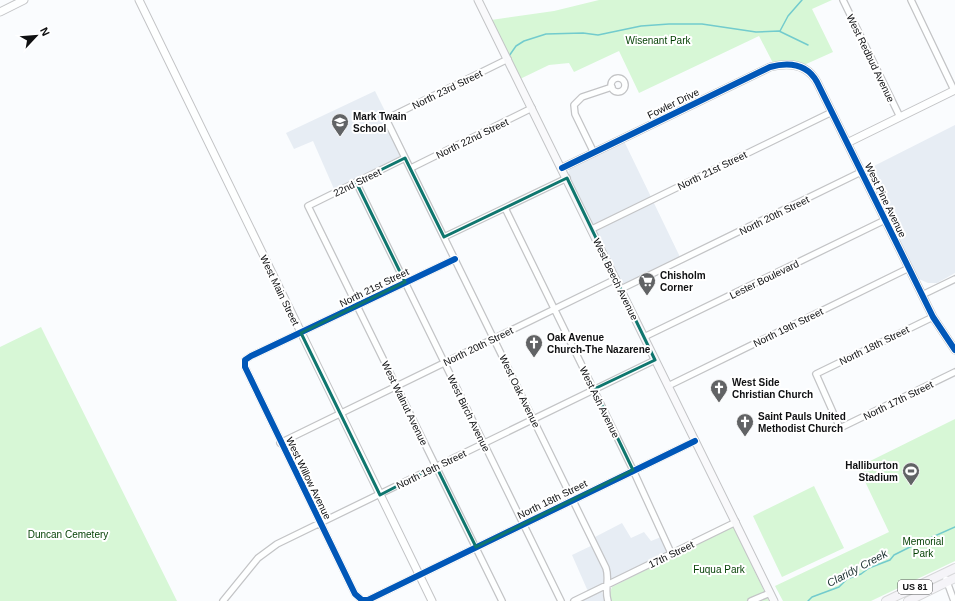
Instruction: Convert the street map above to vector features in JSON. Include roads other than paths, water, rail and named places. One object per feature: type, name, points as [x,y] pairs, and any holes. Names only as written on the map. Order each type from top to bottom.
[{"type":"main road","name":"West Beech Avenue","points":[[478,0],[774,601]]},
{"type":"main road","name":"US 81","points":[[886,601],[955,568]]},
{"type":"main road","name":"US 81","points":[[908,601],[951,580]]},
{"type":"street","points":[[0,12],[24,0]]},
{"type":"street","name":"West Main Street","points":[[139,0],[432,601]]},
{"type":"street","name":"West Redbud Avenue","points":[[843,0],[900,117]]},
{"type":"street","points":[[847,142],[954,90],[911,0]]},
{"type":"street","name":"North 23rd Street","points":[[386,119],[508,59]]},
{"type":"street","name":"Fowler Drive","points":[[562,168],[770,67],[780,64],[795,65]]},
{"type":"street","name":"West Pine Avenue","points":[[795,65],[812,73],[933,317],[955,350]]},
{"type":"street","points":[[594,153],[575,114],[574,105],[582,97],[612,87]]},
{"type":"street","name":"North 22nd Street","points":[[411,168],[532,108]]},
{"type":"street","name":"North 21st Street","points":[[592,229],[832,112]]},
{"type":"street","name":"West Oak Avenue","points":[[386,119],[606,568],[609,580],[605,592],[608,601]]},
{"type":"street","name":"22nd Street","points":[[308,206],[406,158]]},
{"type":"street","name":"North 20th Street","points":[[621,289],[861,172]]},
{"type":"street","points":[[444,237],[567,178]]},
{"type":"street","name":"West Birch Avenue","points":[[356,182],[561,601]]},
{"type":"street","name":"West Walnut Avenue","points":[[308,206],[502,601]]},
{"type":"street","name":"West Ash Avenue","points":[[505,208],[633,470],[672,555]]},
{"type":"street","name":"Lester Boulevard","points":[[644,337],[885,220]]},
{"type":"street","name":"North 21st Street","points":[[245,360],[455,259]]},
{"type":"street","name":"North 19th Street","points":[[668,386],[909,268]]},
{"type":"street","name":"North 20th Street","points":[[280,443],[616,279]]},
{"type":"street","points":[[922,295],[955,279]]},
{"type":"street","name":"North 18th Street","points":[[840,428],[816,374],[933,317]]},
{"type":"street","name":"West Willow Avenue","points":[[245,360],[244,367],[280,443],[355,594],[362,600]]},
{"type":"street","name":"North 19th Street","points":[[223,601],[250,567],[266,551],[436,466],[656,360]]},
{"type":"street","name":"North 17th Street","points":[[840,428],[955,372]]},
{"type":"street","name":"North 18th Street","points":[[362,600],[368,600],[419,576],[695,441]]},
{"type":"street","name":"17th Street","points":[[606,586],[672,555],[736,522]]},
{"type":"street","points":[[943,573],[951,580],[954,601]]},
{"type":"street","points":[[574,601],[606,586]]},
{"type":"street","points":[[751,601],[770,593]]},
{"type":"waterway","points":[[780,31],[788,16],[802,0]]},
{"type":"waterway","points":[[509,56],[516,46],[524,41],[546,34],[583,33],[598,35],[641,26],[669,24],[702,24],[756,32],[779,31],[808,45]]},
{"type":"waterway","name":"Claridy Creek","points":[[808,601],[812,597],[839,587],[847,579],[890,560],[894,555],[955,527]]},
{"type":"place","name":"Mark Twain School","points":[[340,137]]},
{"type":"place","name":"Chisholm Corner","points":[[647,296]]},
{"type":"place","name":"Oak Avenue Church-The Nazarene","points":[[534,358]]},
{"type":"place","name":"West Side Christian Church","points":[[719,403]]},
{"type":"place","name":"Saint Pauls United Methodist Church","points":[[745,437]]},
{"type":"place","name":"Halliburton Stadium","points":[[911,486]]},
{"type":"park label","name":"Wisenant Park","points":[[658,40]]},
{"type":"park label","name":"Duncan Cemetery","points":[[68,534]]},
{"type":"park label","name":"Memorial Park","points":[[923,546]]},
{"type":"park label","name":"Fuqua Park","points":[[719,569]]}]
